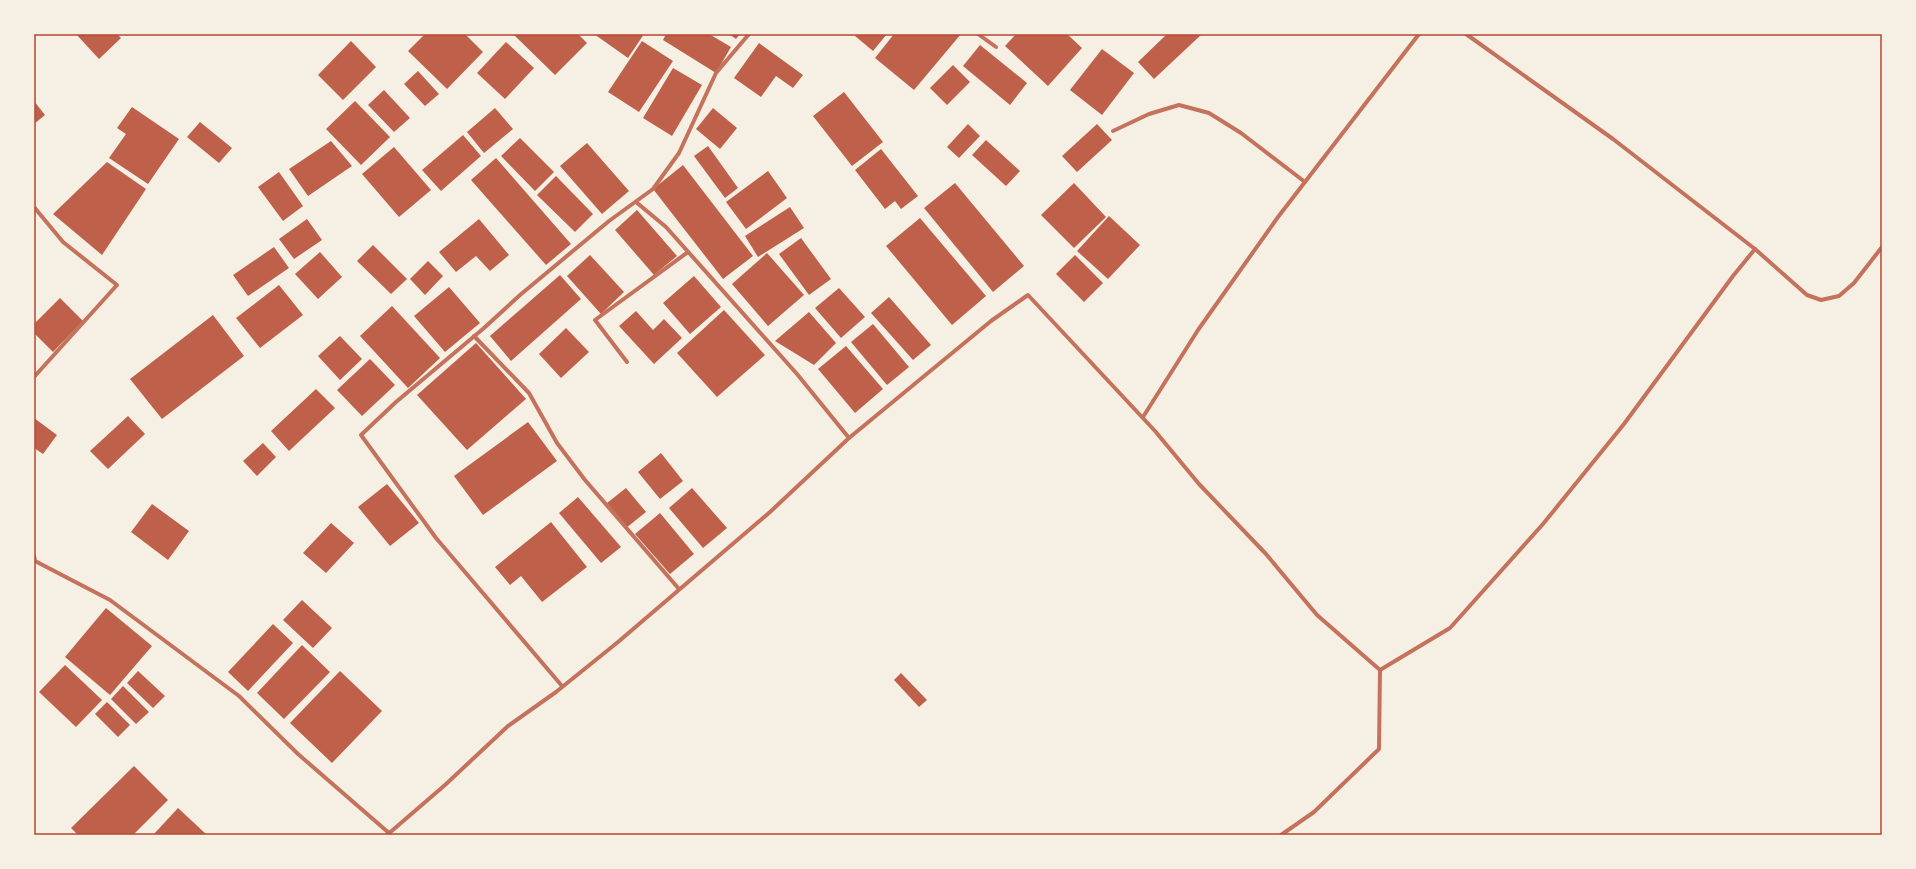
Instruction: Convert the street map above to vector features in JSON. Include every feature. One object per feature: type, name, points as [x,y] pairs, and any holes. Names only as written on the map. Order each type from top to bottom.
[{"type":"street","points":[[562,686],[436,538],[361,435],[396,402],[560,262],[653,189],[680,153],[716,73],[749,34]]},
{"type":"street","points":[[978,34],[996,47]]},
{"type":"street","points":[[1143,417],[1198,330],[1278,217],[1419,34]]},
{"type":"street","points":[[1466,34],[1613,139],[1755,249],[1807,295],[1821,300],[1839,296],[1854,284],[1882,247]]},
{"type":"street","points":[[1113,131],[1149,114],[1179,105],[1209,113],[1241,133],[1306,182]]},
{"type":"street","points":[[636,202],[666,227],[797,374],[849,438]]},
{"type":"street","points":[[34,207],[63,242],[117,285],[34,377]]},
{"type":"street","points":[[1380,670],[1450,628],[1543,524],[1624,424],[1732,276],[1755,249]]},
{"type":"street","points":[[627,362],[595,320],[688,252]]},
{"type":"street","points":[[34,556],[35,561],[110,600],[239,696],[298,754],[388,834],[445,785],[508,726],[618,642],[770,512],[849,438],[991,320],[1028,295],[1143,417],[1199,484],[1266,554],[1317,615],[1380,670],[1379,749],[1314,812],[1281,835]]},
{"type":"street","points":[[474,336],[529,393],[557,444],[585,480],[679,589]]},
{"type":"building","points":[[76,34],[117,34],[121,38],[99,59]]},
{"type":"building","points":[[425,34],[465,34],[483,52],[447,89],[408,51]]},
{"type":"building","points":[[513,34],[578,34],[587,43],[555,75]]},
{"type":"building","points":[[594,34],[644,34],[628,58]]},
{"type":"building","points":[[666,34],[709,34],[731,47],[716,73],[663,40]]},
{"type":"building","points":[[729,34],[740,34],[736,39]]},
{"type":"building","points":[[857,34],[887,34],[873,51],[855,36]]},
{"type":"building","points":[[894,34],[961,34],[914,90],[875,58]]},
{"type":"building","points":[[1016,34],[1067,34],[1082,48],[1048,86],[1005,46]]},
{"type":"building","points":[[1167,34],[1202,34],[1154,79],[1138,62]]},
{"type":"building","points":[[351,41],[376,67],[343,100],[318,75]]},
{"type":"building","points":[[642,41],[673,61],[639,112],[608,92]]},
{"type":"building","points":[[506,42],[534,68],[505,99],[477,73]]},
{"type":"building","points":[[759,43],[803,75],[793,88],[776,76],[761,97],[734,78]]},
{"type":"building","points":[[980,45],[1027,83],[1010,105],[963,66]]},
{"type":"building","points":[[1102,49],[1134,73],[1102,115],[1070,90]]},
{"type":"building","points":[[953,65],[970,82],[947,105],[930,88]]},
{"type":"building","points":[[673,68],[702,85],[672,136],[643,118]]},
{"type":"building","points":[[418,71],[439,94],[425,106],[404,84]]},
{"type":"building","points":[[384,90],[410,118],[394,132],[368,105]]},
{"type":"building","points":[[844,92],[883,142],[852,166],[813,116]]},
{"type":"building","points":[[34,101],[45,115],[34,124]]},
{"type":"building","points":[[355,101],[390,137],[361,165],[326,129]]},
{"type":"building","points":[[132,107],[179,139],[148,184],[109,158],[126,134],[117,128]]},
{"type":"building","points":[[495,108],[513,129],[484,153],[467,132]]},
{"type":"building","points":[[713,108],[737,128],[720,149],[696,129]]},
{"type":"building","points":[[200,122],[232,148],[219,163],[187,137]]},
{"type":"building","points":[[968,124],[980,136],[959,158],[947,147]]},
{"type":"building","points":[[1097,124],[1112,140],[1077,172],[1062,156]]},
{"type":"building","points":[[463,135],[481,156],[441,191],[422,170]]},
{"type":"building","points":[[520,138],[554,172],[535,191],[501,156]]},
{"type":"building","points":[[986,140],[1020,171],[1006,186],[972,155]]},
{"type":"building","points":[[331,141],[352,166],[308,196],[289,169]]},
{"type":"building","points":[[587,143],[629,191],[602,214],[560,166]]},
{"type":"building","points":[[708,146],[738,188],[725,198],[694,156]]},
{"type":"building","points":[[394,147],[431,190],[399,217],[362,174]]},
{"type":"building","points":[[881,149],[918,196],[901,209],[895,201],[885,209],[855,170]]},
{"type":"building","points":[[496,158],[571,244],[546,265],[471,180]]},
{"type":"building","points":[[107,162],[146,189],[102,255],[53,214]]},
{"type":"building","points":[[683,165],[753,256],[723,279],[653,189]]},
{"type":"building","points":[[768,171],[787,198],[746,229],[726,202]]},
{"type":"building","points":[[279,172],[303,206],[283,221],[258,187]]},
{"type":"building","points":[[556,176],[593,214],[575,232],[537,195]]},
{"type":"building","points":[[955,183],[1024,266],[993,292],[924,208]]},
{"type":"building","points":[[1074,183],[1106,217],[1074,248],[1041,215]]},
{"type":"building","points":[[790,207],[804,228],[758,257],[745,236]]},
{"type":"building","points":[[637,210],[677,256],[654,275],[615,230]]},
{"type":"building","points":[[1109,216],[1140,245],[1108,279],[1077,251]]},
{"type":"building","points":[[920,218],[986,296],[952,325],[886,246]]},
{"type":"building","points":[[307,219],[322,240],[294,259],[279,239]]},
{"type":"building","points":[[479,219],[509,255],[490,271],[476,256],[456,272],[439,252]]},
{"type":"building","points":[[801,238],[831,279],[809,295],[779,254]]},
{"type":"building","points":[[373,245],[407,279],[391,294],[357,261]]},
{"type":"building","points":[[274,247],[289,268],[248,296],[233,275]]},
{"type":"building","points":[[320,252],[342,277],[318,299],[295,274]]},
{"type":"building","points":[[767,253],[804,295],[768,326],[732,284]]},
{"type":"building","points":[[590,255],[624,292],[601,314],[567,276]]},
{"type":"building","points":[[1075,255],[1103,283],[1084,302],[1056,274]]},
{"type":"building","points":[[428,261],[443,276],[425,295],[410,279]]},
{"type":"building","points":[[560,275],[581,299],[511,361],[490,336]]},
{"type":"building","points":[[694,276],[721,307],[690,334],[663,303]]},
{"type":"building","points":[[279,285],[303,315],[260,348],[236,318]]},
{"type":"building","points":[[449,287],[480,323],[445,352],[414,316]]},
{"type":"building","points":[[839,288],[865,317],[841,338],[815,308]]},
{"type":"building","points":[[889,297],[931,345],[913,360],[871,313]]},
{"type":"building","points":[[60,298],[83,321],[53,352],[34,333],[34,324]]},
{"type":"building","points":[[392,306],[440,358],[408,388],[360,336]]},
{"type":"building","points":[[724,310],[765,355],[717,397],[677,353]]},
{"type":"building","points":[[636,311],[653,330],[664,319],[682,338],[654,364],[619,326]]},
{"type":"building","points":[[809,312],[836,343],[814,365],[775,341]]},
{"type":"building","points":[[213,315],[244,356],[162,419],[130,379]]},
{"type":"building","points":[[873,324],[909,367],[887,385],[851,342]]},
{"type":"building","points":[[566,328],[589,352],[561,378],[539,354]]},
{"type":"building","points":[[340,336],[362,359],[340,380],[318,356]]},
{"type":"building","points":[[476,343],[526,399],[467,450],[417,395]]},
{"type":"building","points":[[846,346],[883,389],[855,413],[818,369]]},
{"type":"building","points":[[370,359],[395,385],[362,416],[337,390]]},
{"type":"building","points":[[316,389],[335,408],[289,451],[271,431]]},
{"type":"building","points":[[128,416],[145,434],[108,469],[90,451]]},
{"type":"building","points":[[34,418],[57,435],[43,454],[34,448]]},
{"type":"building","points":[[528,422],[557,461],[483,515],[454,476]]},
{"type":"building","points":[[263,443],[276,457],[257,476],[243,461]]},
{"type":"building","points":[[661,453],[683,481],[660,499],[638,472]]},
{"type":"building","points":[[387,484],[419,523],[390,546],[358,507]]},
{"type":"building","points":[[626,488],[646,512],[626,528],[607,503]]},
{"type":"building","points":[[692,488],[727,528],[703,548],[669,508]]},
{"type":"building","points":[[578,497],[621,547],[601,563],[559,513]]},
{"type":"building","points":[[152,504],[189,531],[168,560],[131,532]]},
{"type":"building","points":[[660,513],[694,554],[670,574],[635,534]]},
{"type":"building","points":[[551,522],[587,567],[542,602],[521,576],[510,585],[495,567]]},
{"type":"building","points":[[331,523],[354,543],[326,573],[303,553]]},
{"type":"building","points":[[302,600],[332,628],[313,648],[283,620]]},
{"type":"building","points":[[106,608],[152,646],[110,695],[65,657]]},
{"type":"building","points":[[273,624],[293,643],[248,691],[228,672]]},
{"type":"building","points":[[302,645],[330,672],[284,719],[257,693]]},
{"type":"building","points":[[65,665],[102,700],[76,727],[39,692]]},
{"type":"building","points":[[138,671],[165,696],[153,708],[127,683]]},
{"type":"building","points":[[340,671],[382,711],[332,763],[290,723]]},
{"type":"building","points":[[901,673],[927,700],[919,707],[894,680]]},
{"type":"building","points":[[123,686],[149,712],[136,724],[111,699]]},
{"type":"building","points":[[107,702],[130,725],[118,737],[95,714]]},
{"type":"building","points":[[134,766],[168,800],[133,835],[78,835],[71,828]]},
{"type":"building","points":[[178,808],[207,835],[153,835]]}]
